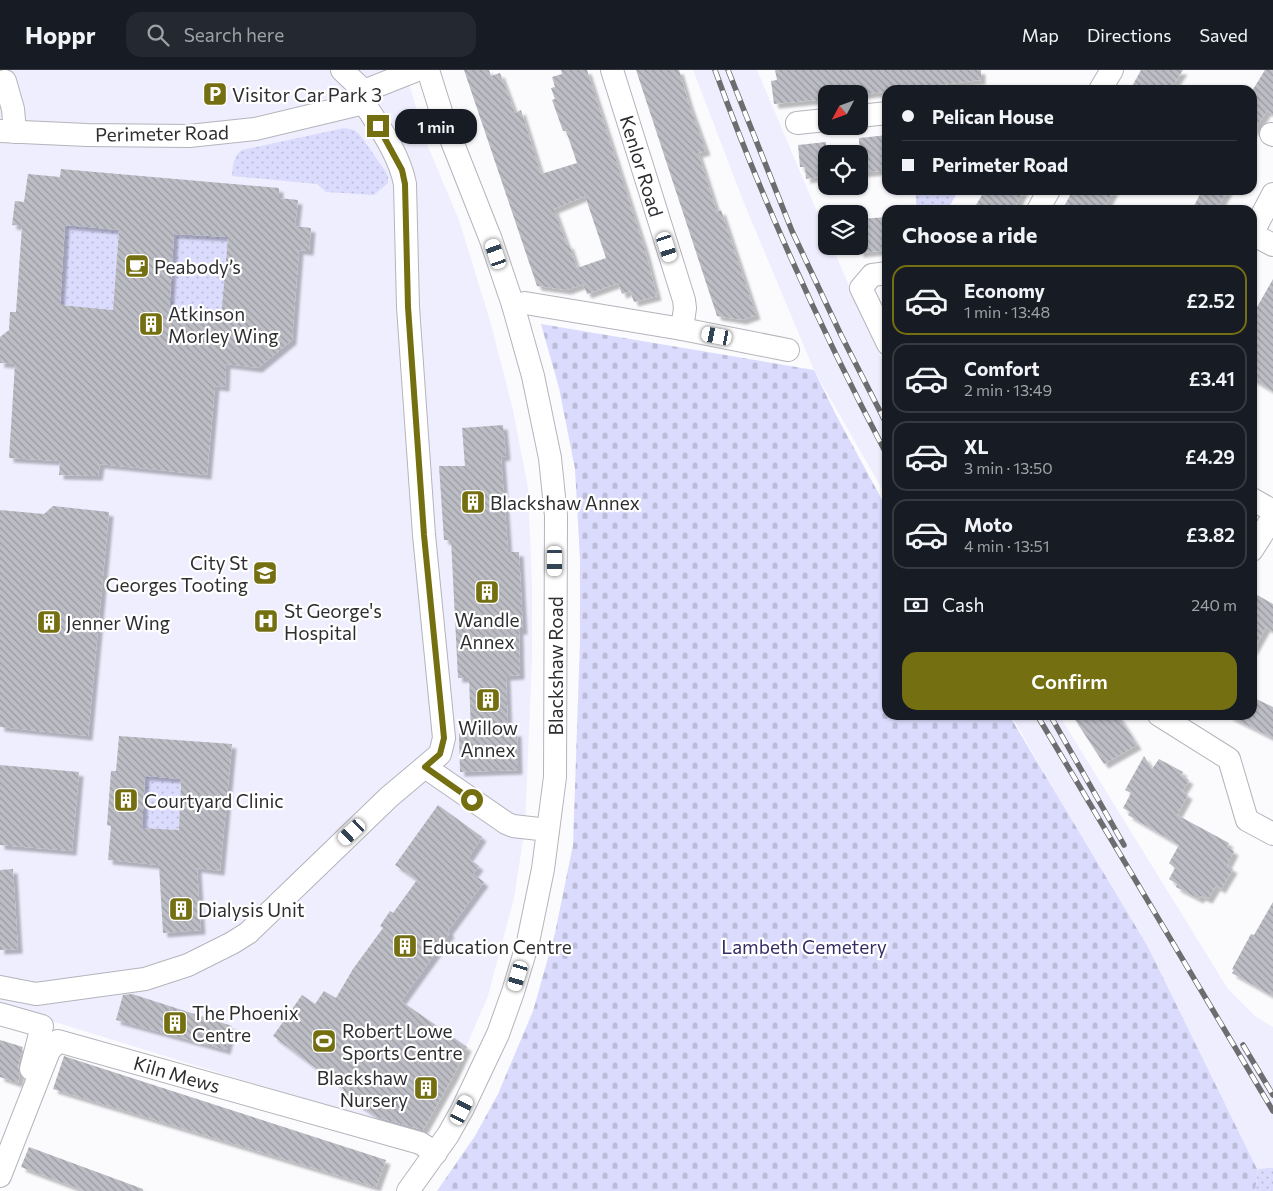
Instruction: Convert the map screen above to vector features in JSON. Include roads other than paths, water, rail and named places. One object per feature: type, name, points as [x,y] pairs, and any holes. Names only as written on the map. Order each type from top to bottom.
[{"type":"street","points":[[0,987],[36,994],[145,979],[188,965],[232,943],[248,933],[389,798],[440,754],[444,738],[424,535],[408,307],[405,184],[402,170],[395,155],[364,97],[342,70]]},
{"type":"street","name":"Perimeter Road","points":[[8,132],[189,136],[255,129],[364,97],[417,70]]},
{"type":"street","name":"Blackshaw Road","points":[[408,1191],[448,1135],[481,1072],[498,1034],[513,992],[528,942],[543,869],[555,777],[556,516],[550,458],[533,376],[514,305],[491,240],[444,121],[428,70]]},
{"type":"street","name":"Kenlor Road","points":[[612,70],[684,300],[685,308],[682,329]]},
{"type":"street","points":[[1103,85],[1112,70]]},
{"type":"street","points":[[5,82],[13,109],[8,132]]},
{"type":"street","points":[[868,115],[882,114]]},
{"type":"street","points":[[797,123],[818,121]]},
{"type":"street","points":[[1257,224],[1273,194]]},
{"type":"street","points":[[1257,237],[1273,245]]},
{"type":"street","points":[[882,274],[872,275],[861,288],[882,332]]},
{"type":"street","points":[[514,305],[525,302],[682,329],[788,350]]},
{"type":"street","points":[[1257,502],[1273,510]]},
{"type":"street","points":[[1257,542],[1273,517]]},
{"type":"street","points":[[1167,720],[1228,759],[1247,820],[1273,834]]},
{"type":"street","points":[[425,767],[506,823],[513,826],[548,830]]},
{"type":"street","points":[[0,1014],[42,1026],[30,1076],[32,1097]]},
{"type":"street","name":"Kiln Mews","points":[[0,1176],[49,1051],[58,1041],[420,1143],[436,1153]]},
{"type":"railway","points":[[715,70],[773,218],[817,315],[882,445]]},
{"type":"railway","points":[[728,70],[792,231],[841,335],[882,415]]},
{"type":"railway","points":[[1040,720],[1273,1111]]},
{"type":"railway","points":[[1053,720],[1124,845]]},
{"type":"railway","points":[[1243,1045],[1273,1095]]},
{"type":"place","name":"Visitor Car Park 3","points":[[215,94]]},
{"type":"place","name":"Peabody’s","points":[[137,266]]},
{"type":"place","name":"Atkinson Morley Wing","points":[[151,324]]},
{"type":"place","name":"Blackshaw Annex","points":[[473,502]]},
{"type":"place","name":"City St Georges Tooting","points":[[265,573]]},
{"type":"place","name":"Wandle Annex","points":[[487,592]]},
{"type":"place","name":"St George's Hospital","points":[[266,621]]},
{"type":"place","name":"Jenner Wing","points":[[49,622]]},
{"type":"place","name":"Willow Annex","points":[[488,700]]},
{"type":"place","name":"Courtyard Clinic","points":[[126,800]]},
{"type":"place","name":"Dialysis Unit","points":[[181,909]]},
{"type":"place","name":"Education Centre","points":[[405,946]]},
{"type":"place","name":"The Phoenix Centre","points":[[175,1023]]},
{"type":"place","name":"Robert Lowe Sports Centre","points":[[324,1041]]},
{"type":"place","name":"Blackshaw Nursery","points":[[426,1088]]},
{"type":"park label","name":"Lambeth Cemetery","points":[[804,946]]}]
